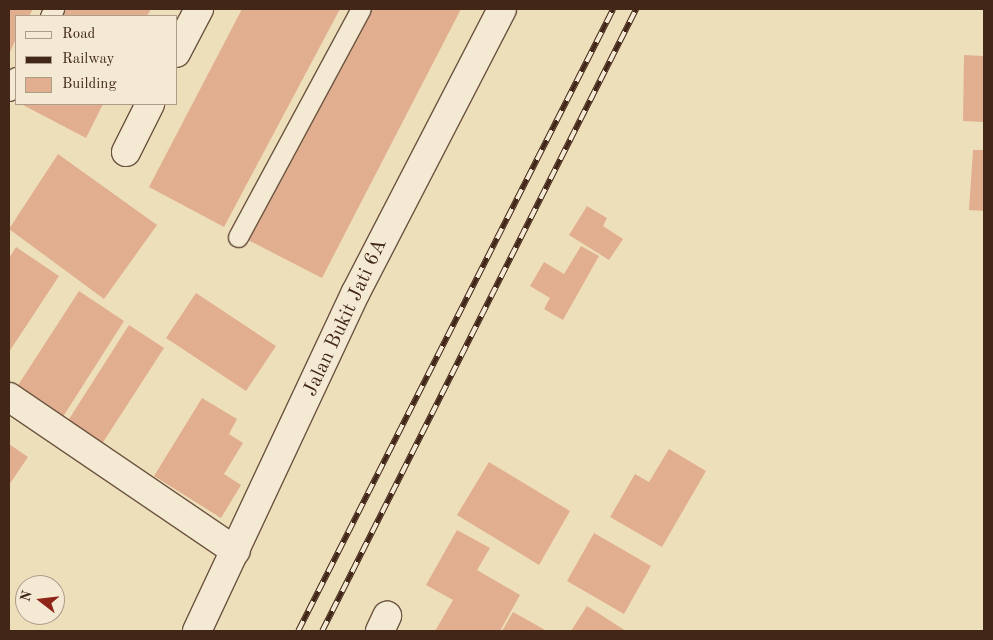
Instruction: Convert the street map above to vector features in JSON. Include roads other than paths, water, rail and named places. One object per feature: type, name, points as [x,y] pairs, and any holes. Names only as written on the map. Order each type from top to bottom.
[{"type":"street","points":[[178,49],[199,9]]},
{"type":"street","name":"Jalan Bukit Jati 6A","points":[[197,631],[356,292],[502,9]]},
{"type":"street","points":[[126,152],[150,105]]},
{"type":"street","points":[[9,397],[236,551]]},
{"type":"lane","points":[[238,237],[361,9]]},
{"type":"lane","points":[[9,91],[15,80]]},
{"type":"railway","points":[[298,631],[613,9]]},
{"type":"railway","points":[[322,631],[636,9]]}]
